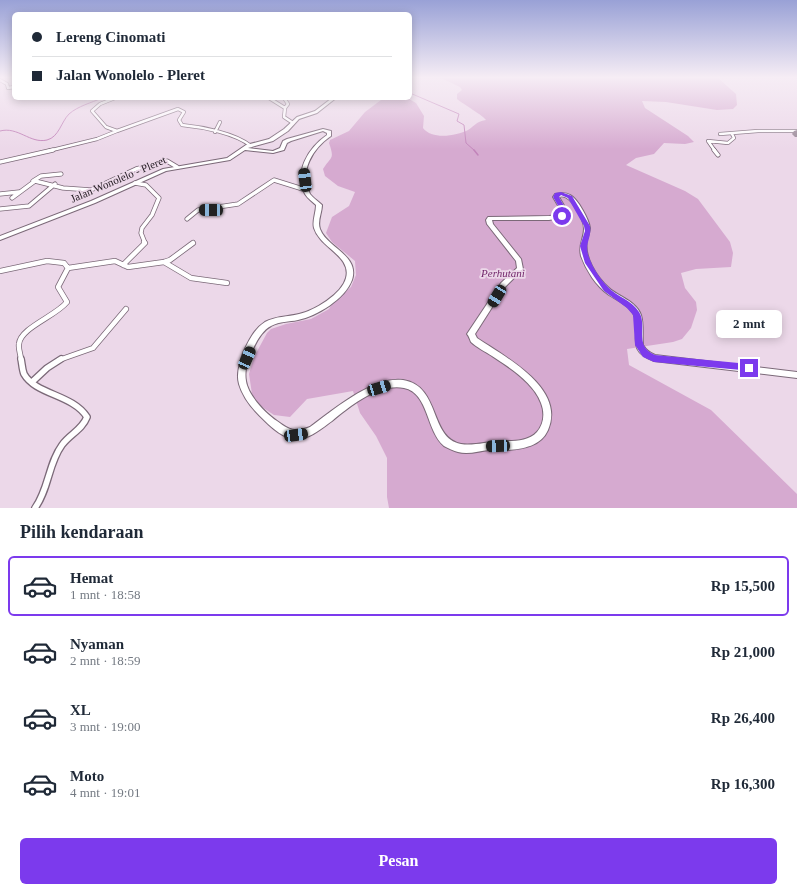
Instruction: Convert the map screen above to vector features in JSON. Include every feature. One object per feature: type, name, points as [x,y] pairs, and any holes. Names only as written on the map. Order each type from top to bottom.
[{"type":"main road","name":"Jalan Wonolelo - Pleret","points":[[0,238],[93,202],[132,184],[178,167],[228,159],[248,148],[271,140],[300,117],[316,112],[329,102]]},
{"type":"main road","points":[[248,148],[277,152],[282,149],[287,141],[323,130],[328,131],[329,134],[320,141],[305,164],[304,170],[306,190],[309,196],[319,205],[316,222],[320,234],[328,246],[348,262],[350,273],[345,287],[317,311],[300,317],[278,320],[265,327],[254,340],[243,371],[244,387],[254,404],[274,424],[286,432],[296,435],[306,434],[354,400],[379,388],[399,383],[405,384],[420,391],[427,402],[432,421],[440,436],[458,448],[522,445],[538,438],[544,432],[547,419],[544,399],[531,380],[474,340],[471,336],[472,330],[503,285],[520,269],[519,261],[490,224],[490,218],[549,218],[562,216],[563,209],[556,197],[558,194],[564,194],[570,197],[587,226],[583,252],[588,263],[602,284],[637,314],[639,345],[642,351],[654,358],[797,375]]},
{"type":"street","points":[[106,102],[100,104],[92,111],[106,128],[117,131]]},
{"type":"street","points":[[275,102],[285,108]]},
{"type":"street","points":[[288,102],[284,117],[293,123]]},
{"type":"street","points":[[0,162],[96,139],[178,109],[184,112],[179,120],[182,125],[196,125],[245,141],[248,148]]},
{"type":"street","points":[[215,132],[220,122]]},
{"type":"street","points":[[720,134],[758,131],[797,131]]},
{"type":"street","points":[[718,155],[708,141],[711,140],[728,143],[734,138],[732,134]]},
{"type":"street","points":[[33,182],[38,181],[68,188],[91,190],[147,165],[167,161],[178,167]]},
{"type":"street","points":[[12,198],[41,176],[61,174]]},
{"type":"street","points":[[187,219],[198,210],[214,209],[225,205],[238,204],[274,180],[306,190]]},
{"type":"street","points":[[0,209],[29,206],[55,184]]},
{"type":"street","points":[[123,265],[145,243],[141,233],[142,228],[152,215],[156,202],[159,198],[153,194],[151,187],[147,184],[132,184]]},
{"type":"street","points":[[0,194],[20,192]]},
{"type":"street","points":[[68,268],[115,261],[130,268],[164,262],[170,260],[193,243]]},
{"type":"street","points":[[0,271],[50,261],[64,263],[68,268]]},
{"type":"street","points":[[164,262],[190,278],[227,283]]},
{"type":"street","points":[[35,508],[41,501],[48,485],[55,459],[62,445],[82,428],[87,417],[85,412],[65,398],[32,382],[24,374],[19,342],[30,329],[54,317],[67,302],[66,298],[59,291],[58,287],[68,268]]},
{"type":"street","points":[[32,382],[39,375],[64,357],[88,351],[93,348],[126,309]]},
{"type":"green space","name":"Perhutani","points":[[379,102],[414,102],[424,116],[423,128],[432,134],[444,136],[463,132],[486,120],[461,102],[642,102],[645,108],[688,136],[694,142],[685,144],[664,143],[654,154],[636,158],[626,165],[685,191],[698,199],[730,242],[733,253],[731,267],[696,269],[681,273],[685,288],[696,302],[697,310],[691,328],[682,339],[673,342],[627,349],[629,365],[711,410],[797,494],[797,508],[389,508],[387,497],[387,458],[376,436],[360,413],[353,391],[307,399],[290,417],[274,415],[256,403],[252,394],[249,374],[254,357],[267,333],[271,329],[286,324],[311,319],[329,309],[333,302],[351,287],[356,275],[355,261],[332,242],[326,233],[332,217],[349,206],[355,192],[338,186],[325,176],[323,169],[332,155],[329,143],[330,140],[349,131],[365,112]]},
{"type":"green space","name":"Perhutani","points":[[659,102],[737,102],[737,105],[733,109],[717,110]]},
{"type":"waterway","points":[[0,131],[13,131],[35,140],[47,140],[54,136],[60,129],[69,114],[80,107],[93,102]]},
{"type":"waterway","points":[[430,102],[459,114],[457,121],[464,125],[466,143],[474,150]]},
{"type":"waterway","points":[[474,150],[478,155]]},
{"type":"route","points":[[562,216],[563,209],[556,197],[558,194],[567,195],[570,197],[584,219],[588,231],[583,246],[583,252],[588,263],[606,289],[630,306],[637,314],[639,345],[642,351],[654,358],[705,365],[749,368]]}]
